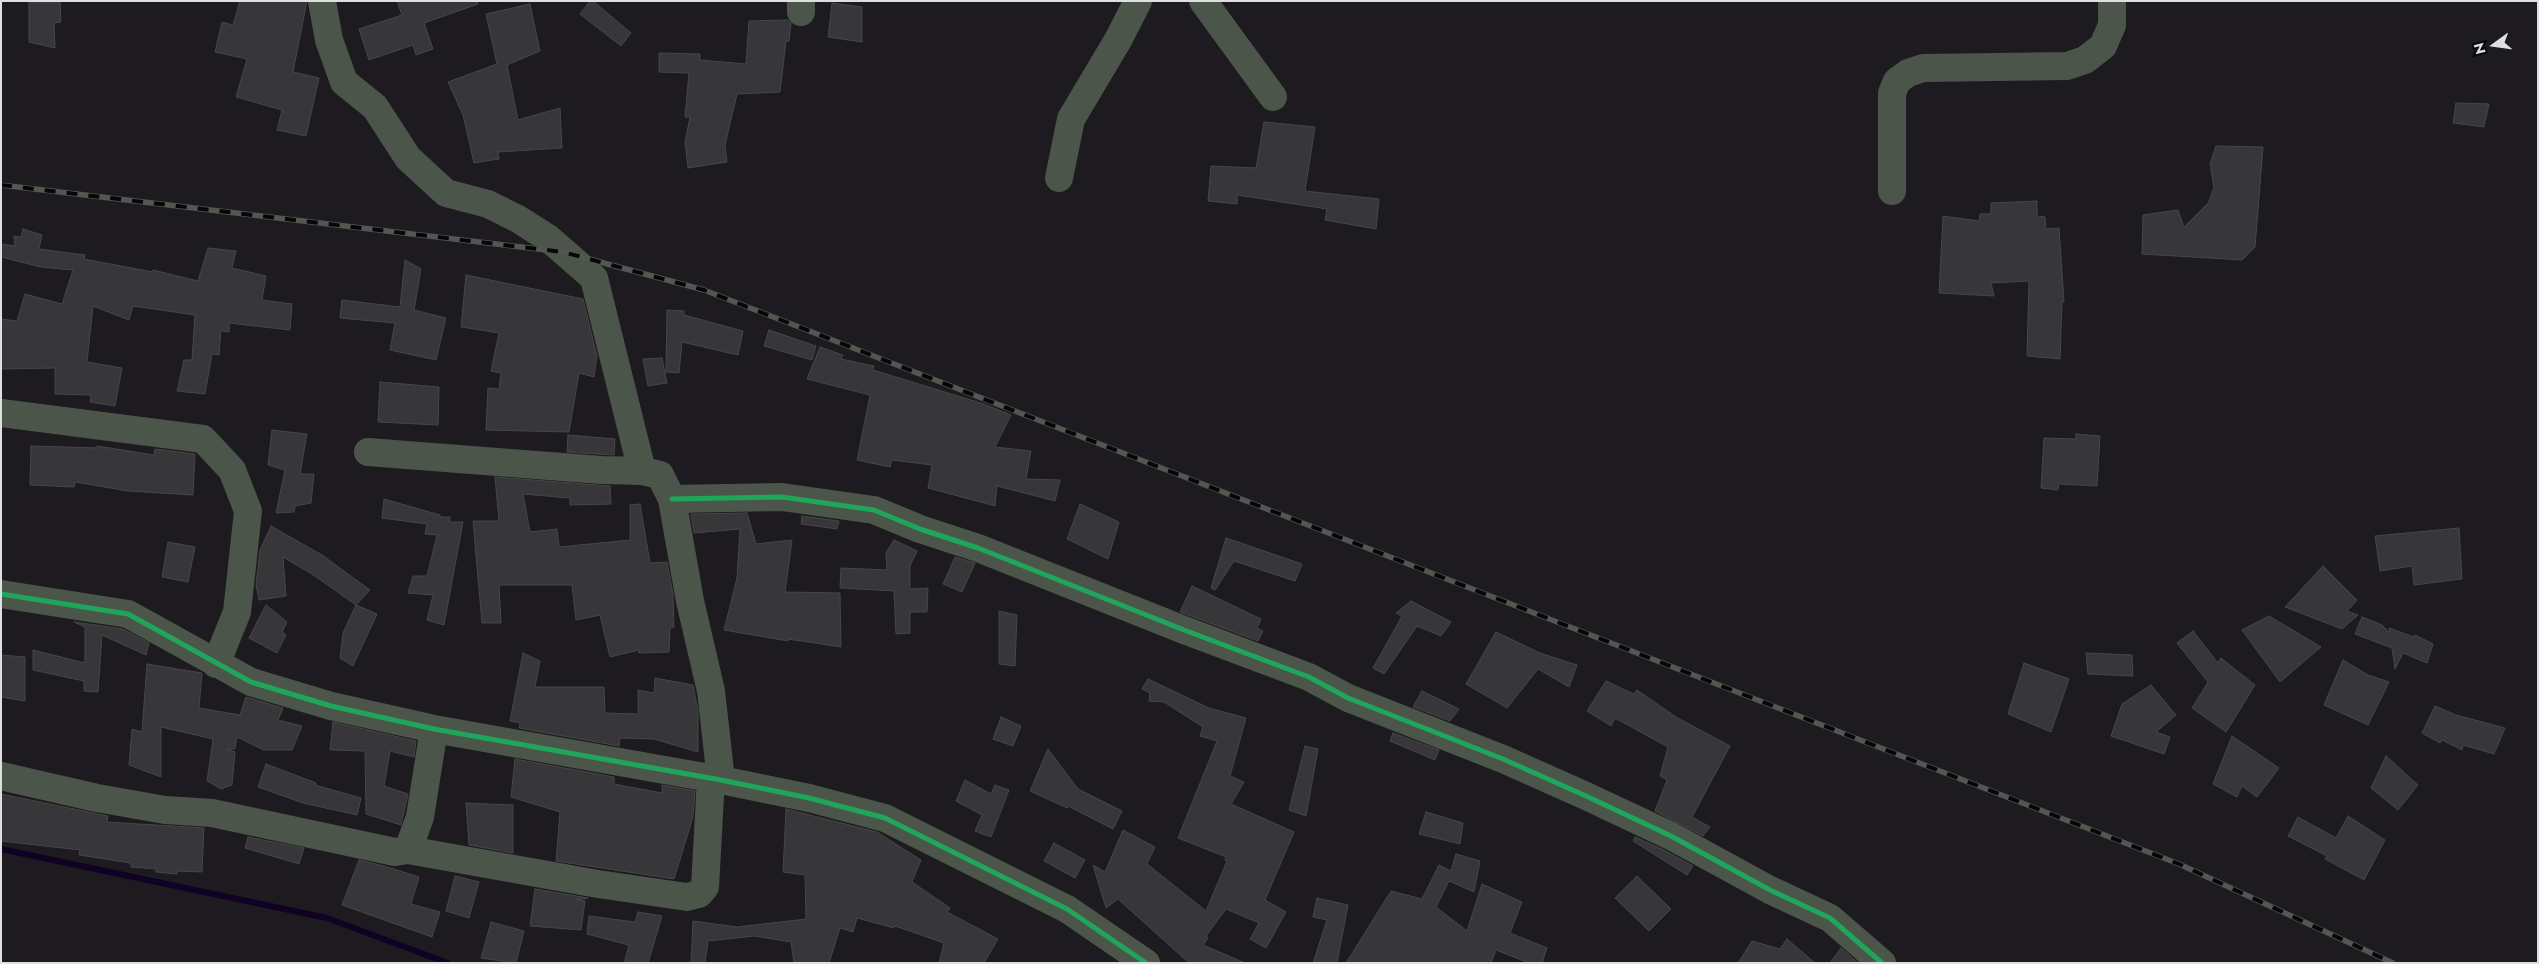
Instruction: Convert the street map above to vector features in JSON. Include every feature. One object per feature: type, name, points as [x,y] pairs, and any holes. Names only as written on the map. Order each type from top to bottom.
[{"type":"street","points":[[322,1],[328,40],[344,82],[375,107],[397,143],[414,164],[446,193],[488,204],[540,233],[594,278],[642,471]]},
{"type":"street","points":[[1059,178],[1071,119],[1118,40],[1138,1]]},
{"type":"street","points":[[1202,1],[1273,97]]},
{"type":"street","points":[[1892,191],[1892,93],[1897,81],[1908,73],[1923,68],[2067,66],[2086,60],[2103,46],[2112,25],[2112,1]]},
{"type":"street","points":[[1,414],[203,439],[232,470],[248,511],[237,612],[216,664]]},
{"type":"street","points":[[1,776],[97,798],[165,810],[212,813],[395,852],[408,850],[687,897],[699,894],[705,887],[716,779],[711,691],[690,600],[672,499],[660,475],[642,471],[601,470],[368,452]]},
{"type":"street","points":[[672,499],[782,497],[874,510],[978,548],[1184,630],[1300,673],[1348,698],[1441,734],[1586,796],[1670,836],[1770,890],[1830,918],[1882,963]]},
{"type":"street","points":[[1,594],[128,614],[251,682],[322,704],[434,729],[716,779],[809,798],[884,818],[1067,909],[1146,963]]},
{"type":"street","points":[[408,850],[420,817],[434,729]]},
{"type":"building","points":[[240,1],[307,1],[293,72],[319,78],[306,136],[277,130],[282,110],[236,97],[247,59],[215,52],[222,22],[233,25]]},
{"type":"building","points":[[397,1],[477,1],[478,4],[424,23],[433,49],[416,55],[413,45],[369,60],[359,29],[402,15]]},
{"type":"building","points":[[590,1],[593,1],[631,33],[621,46],[580,14]]},
{"type":"building","points":[[29,2],[60,2],[61,22],[54,23],[55,48],[29,42]]},
{"type":"building","points":[[832,3],[862,7],[862,42],[828,37]]},
{"type":"building","points":[[530,4],[540,51],[507,65],[518,120],[560,108],[562,148],[498,152],[499,159],[474,163],[463,115],[448,82],[497,64],[486,14]]},
{"type":"building","points":[[787,20],[791,23],[789,41],[786,41],[780,92],[737,94],[725,145],[727,162],[688,168],[685,142],[690,117],[685,117],[689,73],[659,72],[659,53],[700,54],[700,60],[746,64],[749,21]]},
{"type":"building","points":[[2456,103],[2489,104],[2484,127],[2453,123]]},
{"type":"building","points":[[1264,122],[1315,127],[1305,191],[1379,199],[1376,229],[1325,220],[1327,209],[1237,195],[1237,204],[1208,201],[1211,166],[1256,168]]},
{"type":"building","points":[[2216,146],[2263,147],[2255,247],[2242,260],[2142,254],[2143,215],[2178,210],[2184,227],[2209,202],[2214,187],[2210,164]]},
{"type":"building","points":[[2037,201],[2037,216],[2045,217],[2046,229],[2059,228],[2064,302],[2062,302],[2060,359],[2027,356],[2029,281],[1991,283],[1994,296],[1939,293],[1943,216],[1979,221],[1980,214],[1991,214],[1991,203]]},
{"type":"building","points":[[23,229],[42,235],[39,249],[85,255],[84,259],[153,272],[153,270],[198,281],[208,248],[236,251],[232,268],[266,276],[262,300],[292,304],[290,330],[229,323],[229,332],[221,331],[219,355],[212,354],[205,394],[177,391],[184,360],[192,360],[195,315],[133,306],[129,320],[93,306],[87,362],[122,368],[115,406],[90,402],[91,395],[55,394],[55,368],[1,369],[1,319],[17,321],[25,294],[62,304],[73,270],[41,267],[1,257],[1,244],[15,246],[14,236],[21,237]]},
{"type":"building","points":[[405,260],[421,269],[414,310],[446,318],[436,360],[390,350],[395,323],[340,318],[342,300],[400,307]]},
{"type":"building","points":[[466,275],[583,299],[597,356],[594,377],[579,373],[569,432],[486,430],[488,388],[499,389],[501,373],[491,371],[499,333],[461,327]]},
{"type":"building","points":[[667,310],[684,311],[684,315],[743,331],[738,355],[682,342],[679,373],[666,372]]},
{"type":"building","points":[[769,330],[816,346],[812,360],[764,346]]},
{"type":"building","points":[[820,347],[843,355],[841,359],[874,366],[873,370],[984,404],[1011,415],[995,447],[1031,451],[1026,479],[1060,480],[1055,501],[997,486],[995,506],[928,488],[932,465],[892,460],[890,467],[857,460],[870,395],[807,379]]},
{"type":"building","points":[[662,358],[667,383],[648,386],[643,359]]},
{"type":"building","points":[[380,382],[439,387],[438,425],[378,422]]},
{"type":"building","points":[[272,430],[307,434],[300,474],[314,474],[311,503],[295,506],[294,512],[276,513],[285,470],[268,465]]},
{"type":"building","points":[[2076,434],[2100,436],[2097,486],[2059,484],[2058,490],[2041,488],[2044,438],[2076,439]]},
{"type":"building","points":[[568,435],[615,439],[614,455],[567,452]]},
{"type":"building","points":[[31,446],[97,448],[97,446],[154,455],[155,449],[195,454],[193,495],[128,491],[75,482],[74,487],[30,485]]},
{"type":"building","points":[[495,477],[610,486],[611,504],[570,505],[570,498],[523,494],[530,532],[557,529],[559,547],[630,540],[630,505],[640,504],[650,563],[667,562],[673,594],[674,627],[670,628],[669,652],[639,653],[639,650],[610,657],[600,615],[576,620],[572,585],[499,585],[501,623],[482,623],[473,521],[499,521]]},
{"type":"building","points":[[384,499],[440,515],[440,517],[450,517],[450,522],[463,522],[444,625],[427,620],[433,595],[408,593],[413,576],[427,576],[437,535],[425,534],[427,524],[382,518]]},
{"type":"building","points":[[1080,504],[1119,522],[1108,559],[1067,539]]},
{"type":"building","points":[[747,513],[756,544],[792,540],[785,592],[840,593],[841,647],[788,639],[788,641],[724,630],[737,578],[740,529],[694,533],[691,514]]},
{"type":"building","points":[[802,516],[839,521],[837,529],[801,524]]},
{"type":"building","points":[[271,526],[322,555],[370,590],[356,605],[312,574],[283,557],[286,596],[259,600],[256,585],[260,550]]},
{"type":"building","points":[[2459,528],[2462,579],[2414,585],[2412,566],[2380,571],[2375,536]]},
{"type":"building","points":[[1226,538],[1302,564],[1295,581],[1234,561],[1215,590],[1211,588]]},
{"type":"building","points":[[894,540],[917,551],[910,566],[910,589],[928,588],[927,612],[910,612],[910,633],[896,634],[894,591],[840,588],[841,568],[887,570],[886,553]]},
{"type":"building","points":[[168,542],[195,547],[188,582],[162,577]]},
{"type":"building","points":[[955,557],[975,563],[962,592],[943,584]]},
{"type":"building","points":[[2323,566],[2357,600],[2347,611],[2358,615],[2342,629],[2285,607]]},
{"type":"building","points":[[1192,586],[1261,619],[1257,628],[1263,631],[1258,641],[1180,612]]},
{"type":"building","points":[[1411,601],[1451,622],[1441,636],[1417,626],[1384,674],[1373,668],[1402,616],[1396,613]]},
{"type":"building","points":[[266,605],[287,622],[282,632],[286,635],[277,653],[249,638]]},
{"type":"building","points":[[356,605],[377,614],[353,666],[340,658],[343,633]]},
{"type":"building","points":[[999,611],[1017,615],[1015,666],[999,664]]},
{"type":"building","points":[[2269,616],[2321,647],[2280,682],[2242,630]]},
{"type":"building","points":[[2362,617],[2382,625],[2390,633],[2389,628],[2414,637],[2415,635],[2433,644],[2427,663],[2403,653],[2395,669],[2392,648],[2355,634]]},
{"type":"building","points":[[74,622],[123,629],[149,643],[146,655],[102,635],[98,692],[84,691],[84,681],[33,670],[33,650],[85,663],[85,627]]},
{"type":"building","points":[[2193,631],[2218,663],[2221,658],[2255,685],[2226,732],[2192,708],[2208,682],[2177,643]]},
{"type":"building","points":[[1496,632],[1540,653],[1577,665],[1569,687],[1538,669],[1507,708],[1466,684]]},
{"type":"building","points":[[523,653],[540,661],[535,687],[604,687],[605,713],[638,714],[638,690],[654,693],[655,678],[693,685],[698,711],[698,752],[654,739],[620,738],[619,746],[519,728],[520,723],[510,721]]},
{"type":"building","points":[[2086,653],[2132,655],[2133,676],[2088,674]]},
{"type":"building","points":[[1,655],[25,657],[25,701],[1,697]]},
{"type":"building","points":[[2343,660],[2368,675],[2389,682],[2368,725],[2324,705]]},
{"type":"building","points":[[2024,663],[2069,679],[2051,732],[2008,714]]},
{"type":"building","points":[[147,664],[202,673],[199,708],[240,715],[246,697],[283,708],[278,720],[302,726],[292,750],[264,750],[237,737],[235,749],[227,749],[235,752],[232,785],[221,789],[207,781],[213,739],[161,727],[161,777],[129,765],[132,729],[142,732]]},
{"type":"building","points":[[1148,679],[1209,708],[1246,718],[1230,776],[1244,782],[1231,804],[1294,832],[1265,900],[1286,912],[1266,948],[1250,939],[1259,923],[1226,909],[1206,936],[1208,938],[1203,945],[1245,963],[1189,963],[1118,899],[1106,908],[1093,865],[1105,872],[1123,830],[1155,847],[1147,864],[1206,911],[1227,861],[1225,860],[1226,857],[1178,838],[1217,741],[1200,736],[1203,727],[1164,702],[1149,701],[1150,693],[1142,689]]},
{"type":"building","points":[[1606,681],[1634,694],[1637,690],[1676,717],[1730,746],[1692,817],[1710,827],[1703,836],[1655,811],[1667,780],[1660,776],[1668,747],[1615,718],[1611,726],[1587,711]]},
{"type":"building","points":[[2151,685],[2176,715],[2156,732],[2170,737],[2164,754],[2111,736],[2122,704]]},
{"type":"building","points":[[1422,691],[1459,709],[1450,721],[1413,707]]},
{"type":"building","points":[[2435,706],[2456,715],[2505,728],[2494,754],[2463,745],[2462,750],[2442,740],[2440,743],[2422,733]]},
{"type":"building","points":[[1001,717],[1021,726],[1013,746],[993,739]]},
{"type":"building","points":[[333,722],[416,741],[414,757],[390,751],[384,786],[408,794],[401,825],[366,814],[365,751],[330,750]]},
{"type":"building","points":[[1393,733],[1439,750],[1435,760],[1390,741]]},
{"type":"building","points":[[2232,736],[2279,768],[2257,797],[2242,786],[2237,797],[2213,784]]},
{"type":"building","points":[[1305,746],[1318,749],[1306,816],[1289,810]]},
{"type":"building","points":[[1048,749],[1078,789],[1122,811],[1113,829],[1068,806],[1067,808],[1030,791]]},
{"type":"building","points":[[2386,756],[2418,785],[2398,810],[2371,788]]},
{"type":"building","points":[[515,759],[614,777],[614,784],[662,793],[662,785],[695,791],[693,817],[674,879],[556,861],[560,812],[511,797]]},
{"type":"building","points":[[266,764],[316,783],[315,785],[361,798],[357,815],[303,803],[258,787]]},
{"type":"building","points":[[965,780],[991,794],[995,785],[1009,790],[991,837],[975,831],[982,815],[956,801]]},
{"type":"building","points":[[1,794],[108,816],[107,822],[204,828],[202,872],[177,871],[177,874],[156,872],[156,869],[131,867],[131,863],[79,855],[80,850],[1,841]]},
{"type":"building","points":[[466,803],[513,805],[513,853],[469,845]]},
{"type":"building","points":[[786,809],[877,832],[921,860],[912,882],[950,908],[947,912],[998,939],[984,963],[939,963],[944,943],[895,926],[894,928],[857,918],[853,932],[840,928],[829,963],[794,963],[791,942],[755,936],[708,941],[705,963],[691,963],[693,921],[737,927],[806,919],[805,875],[783,872]]},
{"type":"building","points":[[1426,812],[1463,823],[1460,844],[1419,834]]},
{"type":"building","points":[[2348,816],[2385,840],[2364,880],[2325,859],[2327,856],[2288,836],[2298,817],[2336,838]]},
{"type":"building","points":[[248,837],[304,848],[299,864],[245,848]]},
{"type":"building","points":[[1635,837],[1693,866],[1687,875],[1633,841]]},
{"type":"building","points":[[1054,843],[1085,860],[1075,878],[1044,861]]},
{"type":"building","points":[[1456,854],[1480,861],[1474,892],[1449,881],[1436,907],[1467,931],[1482,884],[1522,902],[1510,933],[1547,948],[1542,963],[1529,963],[1496,950],[1491,963],[1346,963],[1391,891],[1422,899],[1439,865],[1451,871]]},
{"type":"building","points":[[359,860],[419,877],[411,904],[440,912],[432,937],[342,905]]},
{"type":"building","points":[[455,876],[479,882],[469,918],[446,911]]},
{"type":"building","points":[[1637,876],[1671,909],[1649,931],[1615,898]]},
{"type":"building","points":[[535,889],[588,898],[577,900],[585,901],[581,930],[530,926]]},
{"type":"building","points":[[1317,898],[1348,905],[1337,963],[1313,963],[1327,920],[1313,917]]},
{"type":"building","points":[[638,912],[662,916],[648,963],[624,963],[629,945],[587,934],[589,916],[635,922]]},
{"type":"building","points":[[491,922],[524,931],[516,963],[481,958]]},
{"type":"building","points":[[1787,939],[1815,963],[1738,963],[1752,941],[1780,949]]},
{"type":"building","points":[[1841,948],[1858,963],[1830,963]]},
{"type":"waterway","points":[[1,849],[327,918],[448,963]]},
{"type":"railway","points":[[1,185],[563,252],[704,290],[2179,864],[2393,963]]},
{"type":"cycle path","points":[[672,499],[782,497],[874,510],[920,529],[978,548],[1184,630],[1309,677],[1348,698],[1503,759],[1586,796],[1671,836],[1770,890],[1830,918],[1882,963]]},
{"type":"cycle path","points":[[1,594],[128,614],[251,682],[331,706],[434,729],[721,780],[809,798],[885,818],[1067,909],[1146,963]]}]
